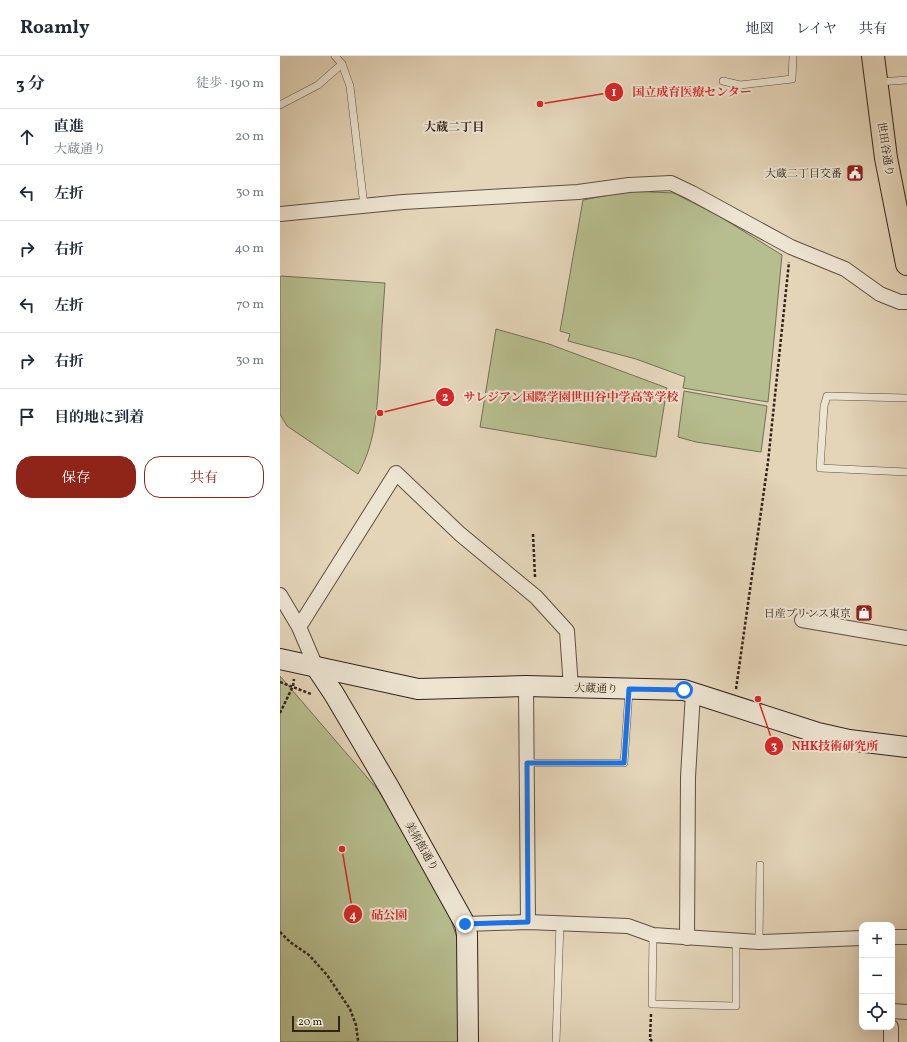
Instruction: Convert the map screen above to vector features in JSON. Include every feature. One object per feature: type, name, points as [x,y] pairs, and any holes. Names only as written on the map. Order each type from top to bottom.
[{"type":"main road","name":"世田谷通り","points":[[873,56],[886,158],[907,264]]},
{"type":"street","points":[[280,214],[403,202],[578,192],[629,184],[671,183],[791,247],[845,269],[880,294],[900,302],[907,302]]},
{"type":"street","points":[[299,627],[396,473],[460,534],[536,597],[567,631],[571,688]]},
{"type":"street","points":[[280,595],[299,627],[316,667]]},
{"type":"street","points":[[802,620],[907,638]]},
{"type":"street","name":"大蔵通り","points":[[280,659],[418,689],[526,686],[684,690],[824,734],[849,740],[907,747]]},
{"type":"street","name":"美術館通り","points":[[316,667],[334,694],[390,789],[465,924],[467,934],[468,1042]]},
{"type":"street","points":[[526,686],[528,922]]},
{"type":"street","points":[[687,938],[688,777],[693,693]]},
{"type":"street","points":[[465,924],[528,922],[628,926],[653,935],[759,942],[859,938]]},
{"type":"street","points":[[895,937],[907,937]]},
{"type":"street","points":[[895,1011],[907,1012]]},
{"type":"street","points":[[891,1030],[891,1042]]},
{"type":"lane","points":[[335,56],[342,64],[350,86],[364,206]]},
{"type":"lane","points":[[723,81],[740,85],[792,79],[793,56]]},
{"type":"lane","points":[[280,105],[318,85],[342,64]]},
{"type":"lane","points":[[876,82],[907,80]]},
{"type":"lane","points":[[907,398],[827,396],[824,406],[820,468],[907,472]]},
{"type":"lane","points":[[527,763],[624,763],[629,689]]},
{"type":"lane","points":[[759,942],[760,865]]},
{"type":"lane","points":[[556,1042],[560,923]]},
{"type":"lane","points":[[653,935],[652,1004],[736,1006],[736,940]]},
{"type":"path","points":[[734,705],[768,462],[791,247]]},
{"type":"path","points":[[528,591],[535,576],[533,534]]},
{"type":"path","points":[[280,713],[293,686],[295,675]]},
{"type":"path","points":[[280,682],[310,693],[314,698]]},
{"type":"path","points":[[280,932],[290,942],[309,955],[327,975],[350,1009],[356,1025],[359,1042]]},
{"type":"path","points":[[652,1004],[650,1039],[653,1042]]},
{"type":"green space","points":[[630,191],[674,193],[719,216],[782,255],[768,402],[683,388],[685,377],[636,359],[568,341],[570,334],[560,331],[583,200]]},
{"type":"green space","points":[[281,276],[385,283],[377,408],[373,435],[358,474],[287,426],[280,414]]},
{"type":"green space","points":[[496,329],[549,344],[667,388],[656,457],[480,427]]},
{"type":"green space","points":[[684,391],[767,406],[761,452],[696,442],[678,437]]},
{"type":"green space","points":[[280,676],[378,790],[444,899],[457,938],[464,1042],[280,1042]]},
{"type":"place","name":"国立成育医療センター","points":[[540,104]]},
{"type":"place","name":"大蔵二丁目交番","points":[[855,173]]},
{"type":"place","name":"サレジアン国際学園世田谷中学高等学校","points":[[380,413]]},
{"type":"place","name":"日産プリンス東京","points":[[864,613]]},
{"type":"place","name":"NHK技術研究所","points":[[758,699]]},
{"type":"place","name":"砧公園","points":[[342,849]]},
{"type":"district","name":"大蔵二丁目","points":[[454,127]]},
{"type":"route","points":[[465,924],[528,922],[527,763],[624,763],[629,689],[684,690]]}]
